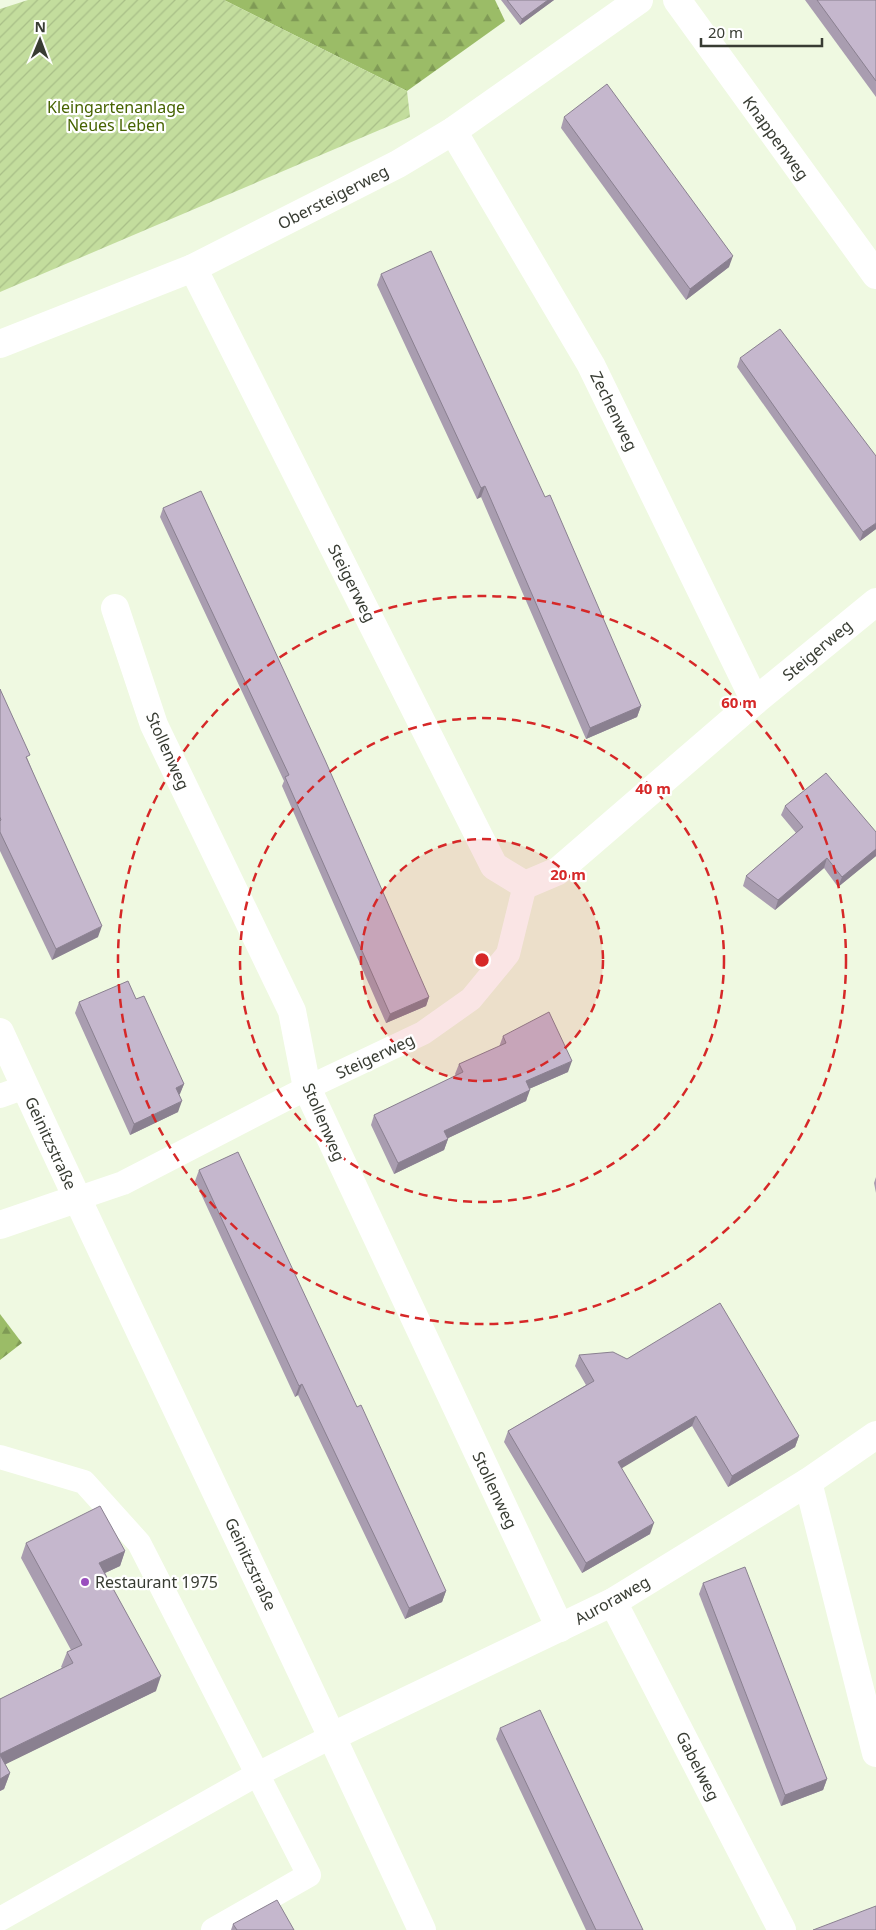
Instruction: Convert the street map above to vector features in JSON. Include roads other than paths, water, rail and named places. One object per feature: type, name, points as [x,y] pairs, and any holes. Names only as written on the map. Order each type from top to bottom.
[{"type":"street","name":"Obersteigerweg","points":[[0,344],[193,268],[398,164],[452,131],[639,0]]},
{"type":"street","name":"Knappenweg","points":[[677,0],[876,276]]},
{"type":"street","name":"Zechenweg","points":[[452,131],[591,365],[755,701]]},
{"type":"street","name":"Steigerweg","points":[[193,268],[494,866],[525,885],[558,871],[755,701],[876,602]]},
{"type":"street","name":"Stollenweg","points":[[115,608],[154,724],[292,1011],[306,1088],[560,1628]]},
{"type":"street","name":"Geinitzstraße","points":[[0,1032],[76,1199],[333,1736],[422,1930]]},
{"type":"street","name":"Geinitzstraße","points":[[0,1225],[76,1199]]},
{"type":"street","name":"Auroraweg","points":[[333,1736],[613,1602],[808,1482],[876,1435]]},
{"type":"street","points":[[808,1482],[876,1753]]},
{"type":"street","name":"Gabelweg","points":[[613,1602],[782,1930]]},
{"type":"lane","name":"Steigerweg","points":[[76,1199],[123,1183],[306,1088],[423,1033],[471,999],[508,954],[525,885]]},
{"type":"lane","name":"Geinitzstraße","points":[[0,1096],[25,1087]]},
{"type":"lane","points":[[0,1457],[84,1482],[139,1544],[309,1876],[213,1930]]},
{"type":"lane","points":[[8,1915],[256,1775],[333,1736]]},
{"type":"place","name":"Restaurant 1975","points":[[85,1582]]},
{"type":"park label","name":"Kleingartenanlage Neues Leben","points":[[116,116]]}]
